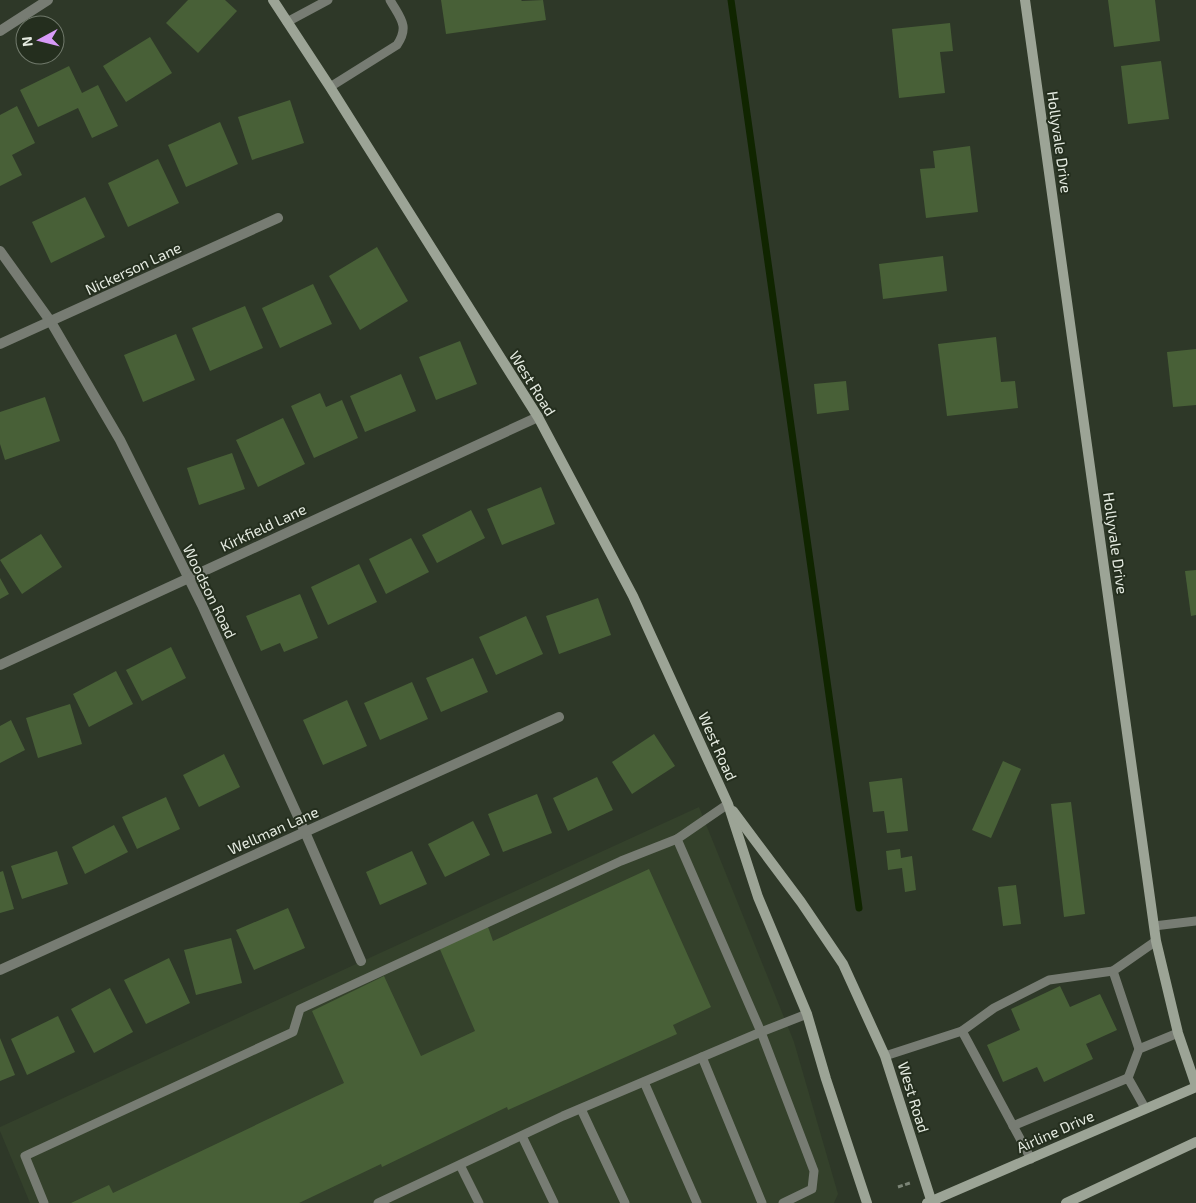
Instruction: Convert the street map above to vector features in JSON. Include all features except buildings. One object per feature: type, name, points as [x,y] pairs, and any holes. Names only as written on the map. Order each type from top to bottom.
[{"type":"street","points":[[0,31],[48,0]]},
{"type":"street","name":"West Road","points":[[273,0],[538,417],[633,596],[728,804],[758,897],[807,1014],[826,1079],[867,1203]]},
{"type":"street","name":"Hollyvale Drive","points":[[1025,0],[1156,941],[1178,1033],[1196,1087]]},
{"type":"street","name":"Nickerson Lane","points":[[0,344],[278,218]]},
{"type":"street","name":"Woodson Road","points":[[0,251],[51,322],[120,440],[202,605],[361,960]]},
{"type":"street","name":"Kirkfield Lane","points":[[0,665],[538,417]]},
{"type":"street","name":"Wellman Lane","points":[[0,970],[559,717]]},
{"type":"street","name":"West Road","points":[[728,804],[801,902],[844,964],[885,1056],[930,1202]]},
{"type":"street","name":"Airline Drive","points":[[930,1202],[1196,1087]]},
{"type":"street","points":[[1066,1203],[1196,1142]]},
{"type":"lane","points":[[287,22],[328,0]]},
{"type":"lane","points":[[330,87],[397,45],[403,37],[404,25],[390,0]]},
{"type":"lane","points":[[44,1203],[25,1156],[293,1032],[300,1009],[621,861],[678,839],[728,804]]},
{"type":"lane","points":[[678,839],[761,1032],[814,1171],[812,1189],[783,1203]]},
{"type":"lane","points":[[1154,926],[1196,921]]},
{"type":"lane","points":[[885,1056],[962,1032],[994,1008],[1049,980],[1113,971],[1156,941]]},
{"type":"lane","points":[[1013,1126],[1128,1078],[1139,1049],[1113,971]]},
{"type":"lane","points":[[378,1203],[581,1109],[807,1014]]},
{"type":"lane","points":[[962,1032],[1031,1159]]},
{"type":"lane","points":[[1139,1049],[1178,1033]]},
{"type":"lane","points":[[702,1057],[762,1203]]},
{"type":"lane","points":[[1128,1078],[1145,1108]]},
{"type":"lane","points":[[644,1082],[697,1203]]},
{"type":"lane","points":[[581,1109],[624,1203]]},
{"type":"lane","points":[[522,1136],[554,1203]]},
{"type":"lane","points":[[460,1164],[479,1203]]},
{"type":"lane","points":[[399,1193],[404,1203]]},
{"type":"path","points":[[898,1187],[911,1183]]},
{"type":"shaded area","points":[[699,807],[794,1042],[838,1194],[834,1203],[30,1203],[0,1127]]},
{"type":"waterway","points":[[731,0],[859,908]]}]
